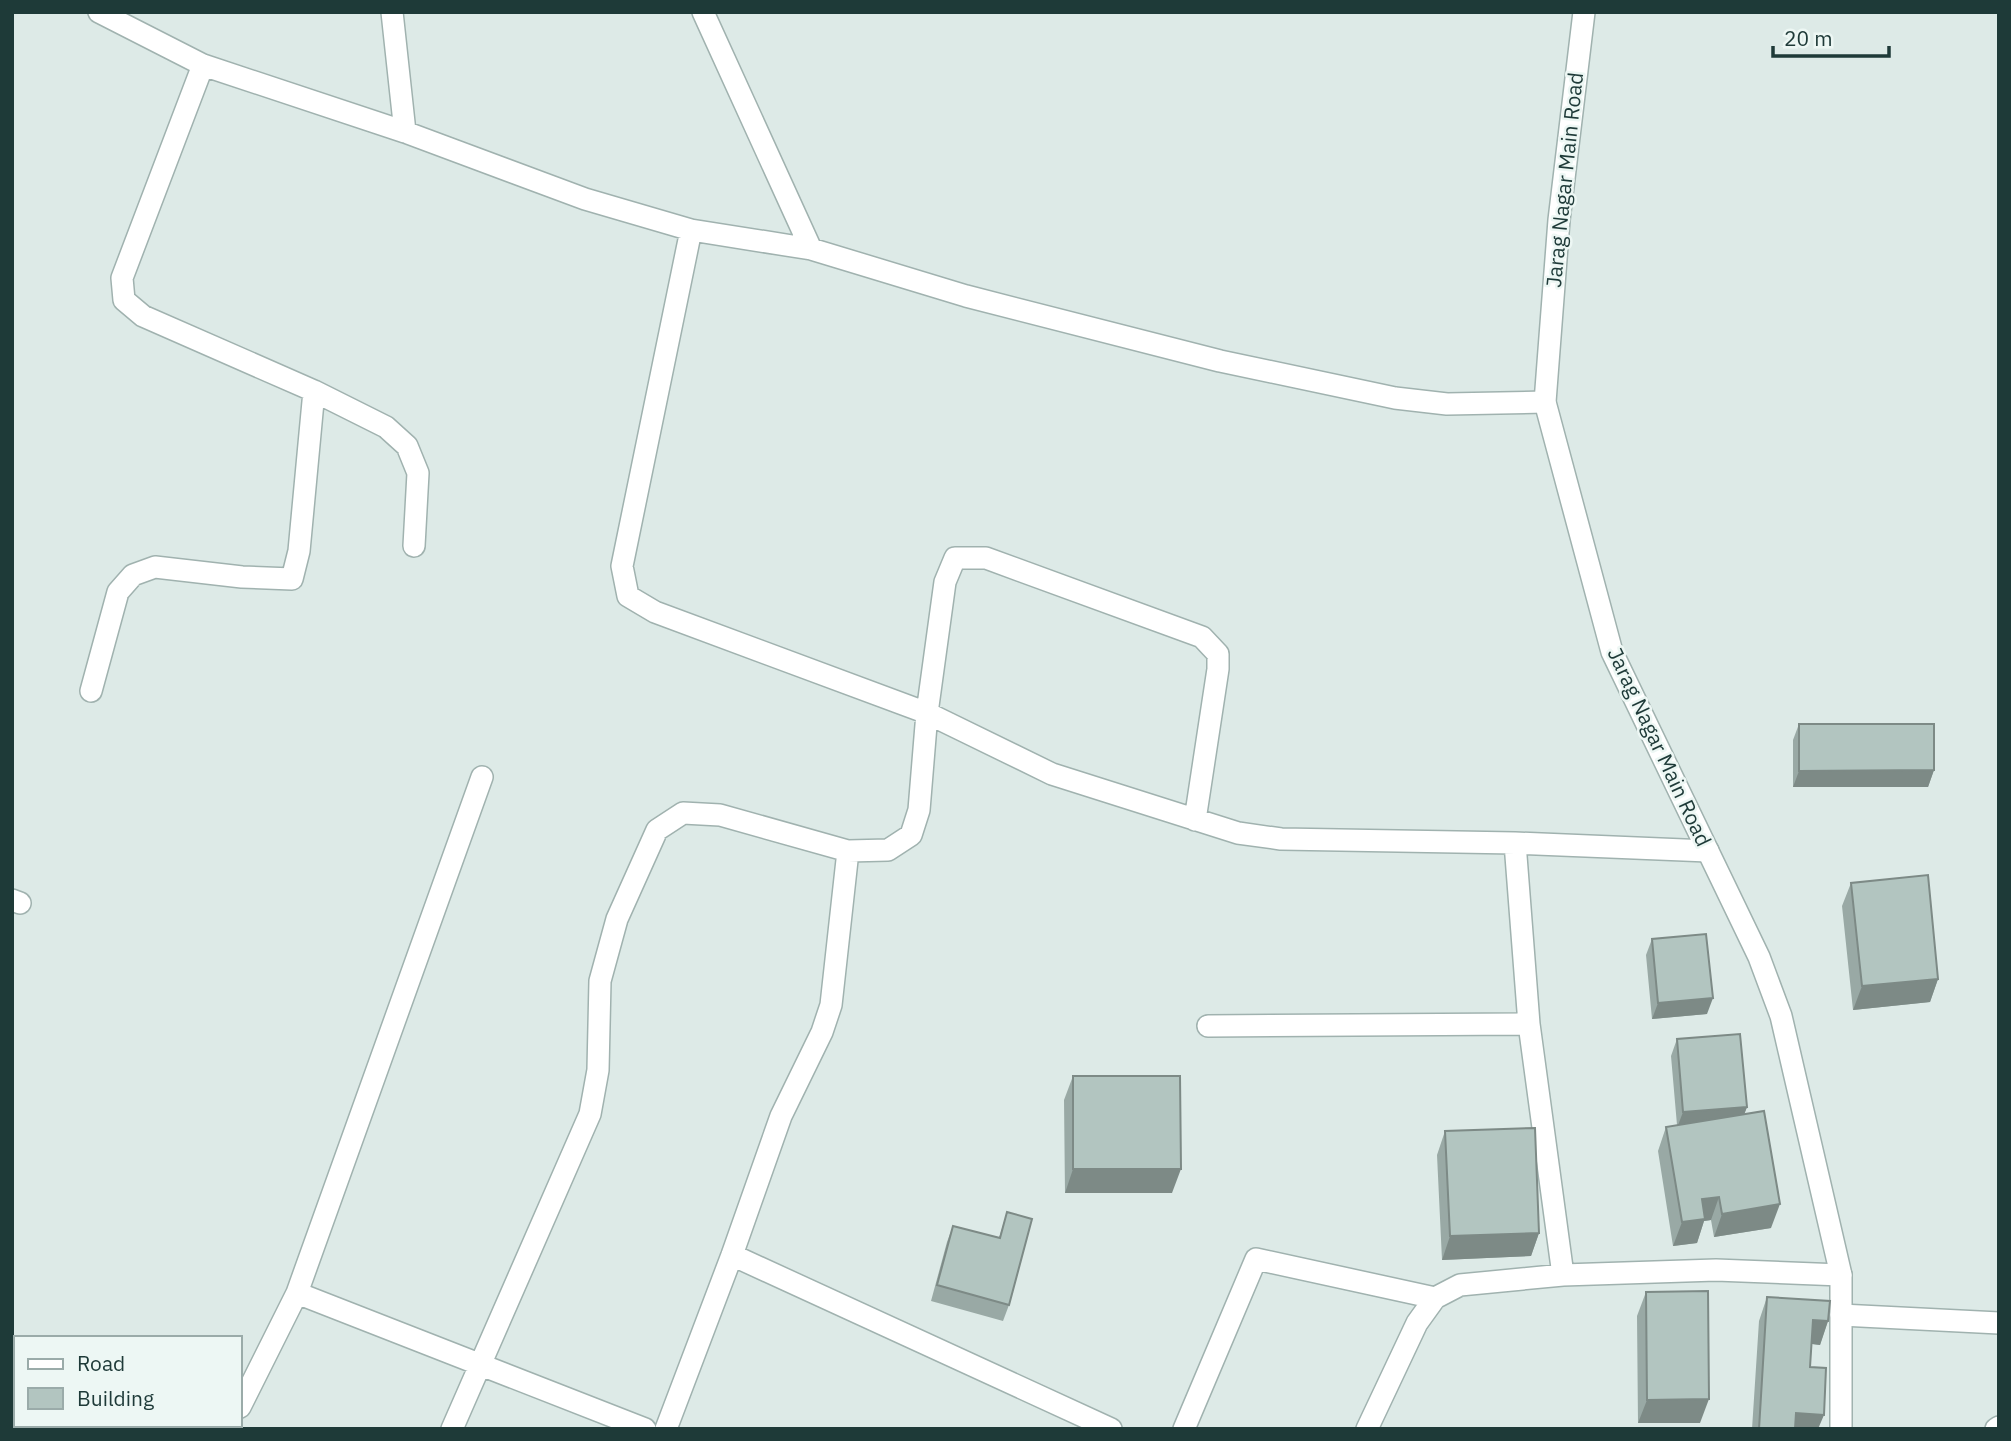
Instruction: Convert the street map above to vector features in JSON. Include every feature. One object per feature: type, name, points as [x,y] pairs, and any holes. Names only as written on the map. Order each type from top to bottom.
[{"type":"street","points":[[99,12],[203,65],[405,132],[585,199],[691,230],[811,249],[979,300],[1220,361],[1381,395],[1447,404],[1545,402]]},
{"type":"street","points":[[392,12],[405,132]]},
{"type":"street","points":[[703,12],[811,249]]},
{"type":"street","name":"Jarag Nagar Main Road","points":[[1584,12],[1559,220],[1545,402],[1612,652],[1759,957],[1781,1016],[1841,1275],[1840,1429]]},
{"type":"street","points":[[203,65],[122,278],[124,300],[143,316],[314,391],[386,427],[407,446],[418,473],[414,546]]},
{"type":"street","points":[[691,230],[622,566],[628,596],[655,612],[928,713],[1052,774],[1238,834],[1281,839],[1515,843],[1708,851]]},
{"type":"street","points":[[91,691],[118,592],[133,575],[155,567],[242,577],[292,579],[299,551],[314,391]]},
{"type":"street","points":[[452,1429],[590,1114],[598,1070],[600,981],[617,919],[657,830],[683,813],[720,815],[848,851],[888,850],[911,835],[919,810],[945,582],[955,558],[986,558],[1202,637],[1218,654],[1195,820]]},
{"type":"street","points":[[242,1403],[297,1293],[482,777]]},
{"type":"street","points":[[1515,843],[1529,1024],[1563,1275]]},
{"type":"street","points":[[666,1429],[781,1116],[822,1032],[831,1005],[848,851]]},
{"type":"street","points":[[1208,1026],[1529,1024]]},
{"type":"street","points":[[732,1255],[1111,1429]]},
{"type":"street","points":[[1184,1429],[1256,1259],[1435,1298]]},
{"type":"street","points":[[1367,1429],[1417,1322],[1435,1298],[1460,1285],[1563,1275],[1716,1270],[1841,1275]]},
{"type":"street","points":[[297,1293],[645,1429]]},
{"type":"street","points":[[1841,1315],[1999,1323]]},
{"type":"building","points":[[1799,724],[1934,724],[1934,770],[1799,771]]},
{"type":"building","points":[[1928,875],[1938,979],[1862,986],[1851,883]]},
{"type":"building","points":[[1706,934],[1713,998],[1658,1003],[1652,939]]},
{"type":"building","points":[[1740,1034],[1747,1107],[1683,1112],[1677,1039]]},
{"type":"building","points":[[1073,1076],[1180,1076],[1181,1169],[1073,1169]]},
{"type":"building","points":[[1764,1111],[1780,1204],[1722,1214],[1719,1197],[1702,1199],[1705,1219],[1682,1222],[1666,1127]]},
{"type":"building","points":[[1535,1128],[1539,1233],[1450,1236],[1445,1131]]},
{"type":"building","points":[[1007,1212],[1032,1219],[1009,1305],[937,1285],[953,1226],[1000,1238]]},
{"type":"building","points":[[1708,1291],[1709,1399],[1647,1400],[1646,1292]]},
{"type":"building","points":[[1767,1297],[1830,1301],[1828,1321],[1813,1320],[1810,1367],[1826,1368],[1824,1415],[1796,1413],[1795,1429],[1759,1429]]}]
